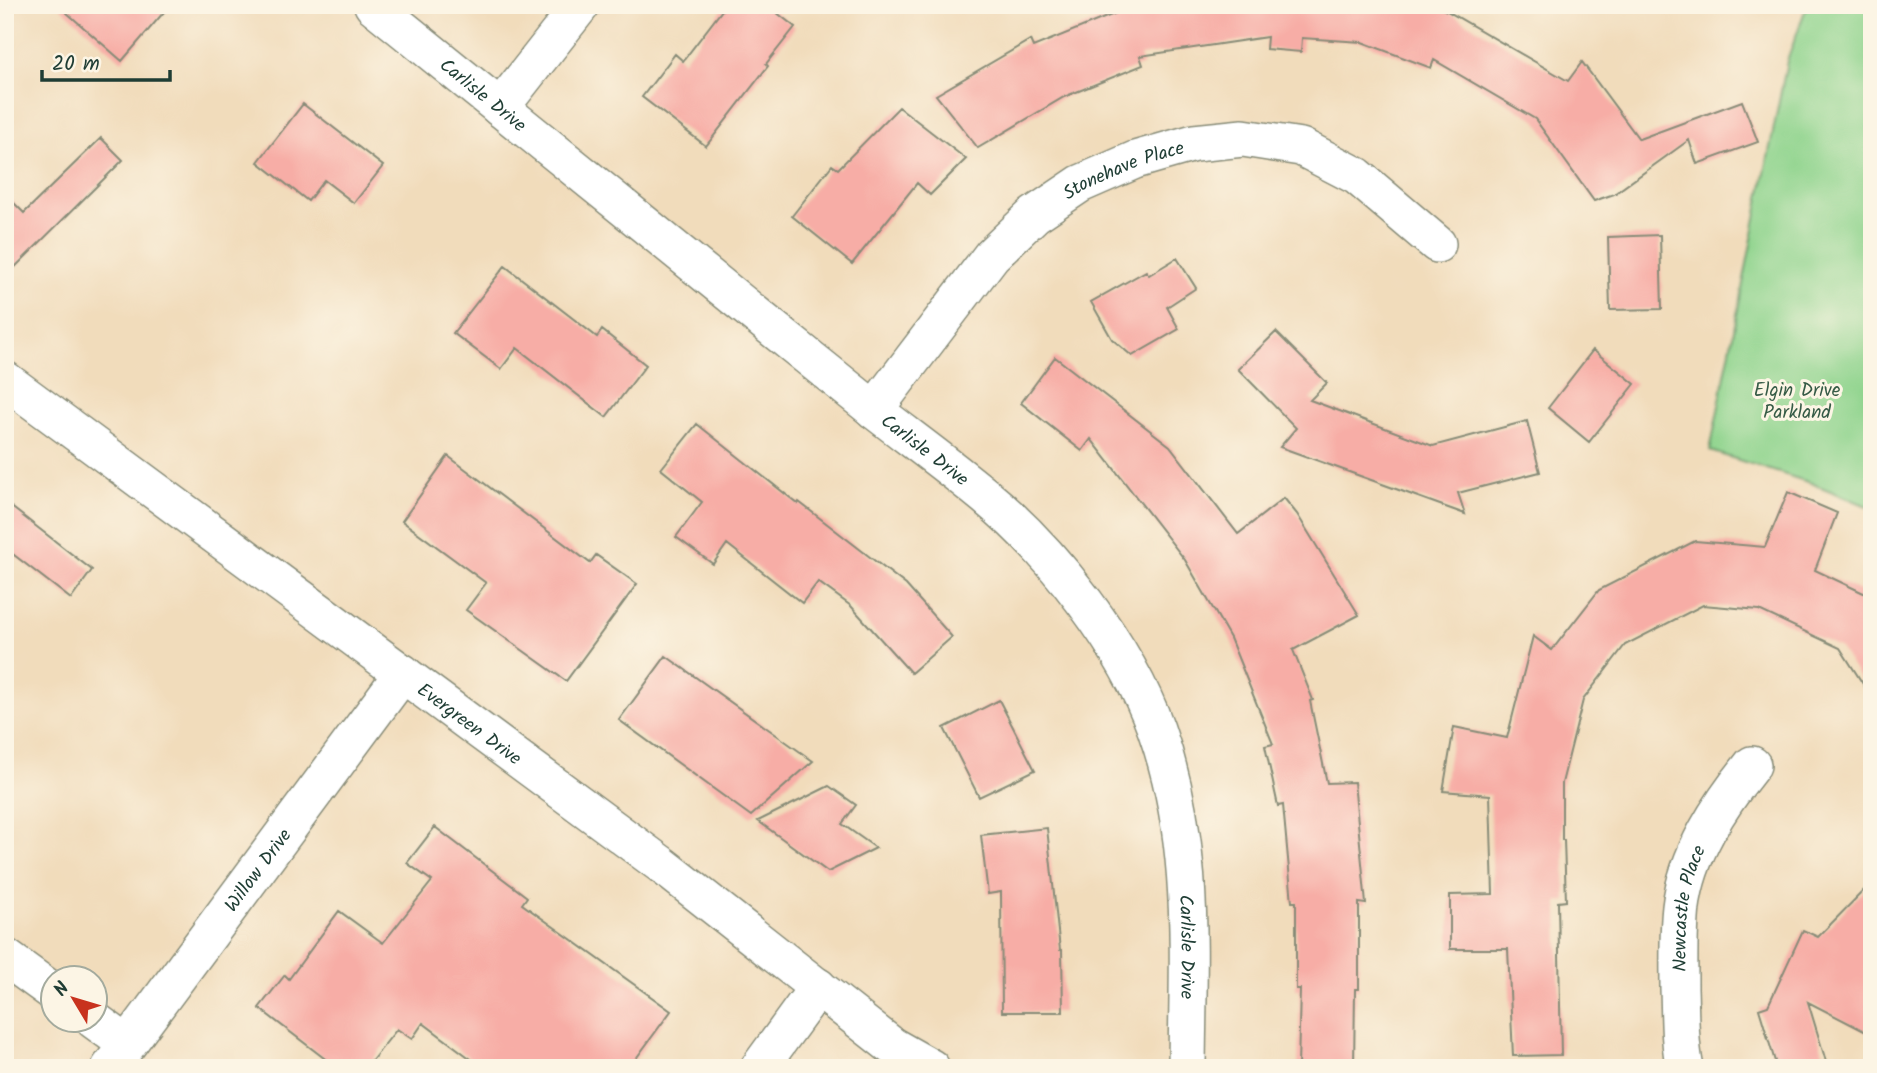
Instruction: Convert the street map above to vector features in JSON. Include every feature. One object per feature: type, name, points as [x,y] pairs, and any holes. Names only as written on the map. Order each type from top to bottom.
[{"type":"street","name":"Carlisle Drive","points":[[373,5],[874,410],[988,498],[1046,556],[1088,607],[1118,653],[1155,727],[1174,790],[1184,848],[1188,901],[1187,1068]]},
{"type":"street","points":[[500,108],[580,5]]},
{"type":"street","name":"Stonehave Place","points":[[874,410],[992,255],[1034,215],[1080,184],[1135,160],[1194,143],[1243,138],[1301,147],[1357,176],[1437,244]]},
{"type":"street","name":"Evergreen Drive","points":[[5,380],[663,865],[892,1046],[931,1068]]},
{"type":"street","name":"Willow Drive","points":[[118,1056],[403,673]]},
{"type":"street","name":"Newcastle Place","points":[[1685,1068],[1680,1029],[1678,952],[1681,906],[1693,860],[1724,803],[1752,765]]},
{"type":"street","points":[[5,957],[38,981]]},
{"type":"street","points":[[759,1068],[818,987]]},
{"type":"street","points":[[103,1034],[118,1056]]},
{"type":"green space","name":"Elgin Drive Parkland","points":[[1807,5],[1872,5],[1872,508],[1811,483],[1710,451],[1787,61]]},
{"type":"building","points":[[58,5],[170,5],[122,61]]},
{"type":"building","points":[[726,5],[767,5],[795,27],[706,146],[642,97],[675,54],[683,61]]},
{"type":"building","points":[[1136,5],[1433,5],[1568,81],[1582,62],[1639,139],[1742,101],[1758,142],[1697,164],[1689,140],[1614,194],[1594,201],[1535,119],[1434,60],[1431,68],[1362,42],[1302,38],[1301,52],[1266,49],[1267,37],[1140,56],[1143,65],[1064,97],[978,148],[936,95],[1030,40],[1033,47]]},
{"type":"building","points":[[303,104],[383,166],[354,203],[324,180],[308,201],[258,162]]},
{"type":"building","points":[[899,107],[966,159],[930,195],[917,183],[852,264],[792,216],[832,165],[838,169]]},
{"type":"building","points":[[101,138],[123,160],[5,277],[5,194],[24,213]]},
{"type":"building","points":[[1660,235],[1662,309],[1610,310],[1608,237]]},
{"type":"building","points":[[1177,258],[1196,288],[1167,307],[1179,329],[1132,356],[1112,339],[1091,302],[1146,271],[1149,275]]},
{"type":"building","points":[[505,266],[597,337],[602,330],[646,365],[606,417],[517,348],[501,369],[453,333]]},
{"type":"building","points":[[1276,332],[1327,383],[1310,400],[1433,446],[1527,421],[1540,472],[1458,493],[1465,514],[1280,447],[1296,428],[1238,369]]},
{"type":"building","points":[[1593,350],[1635,384],[1589,442],[1548,408]]},
{"type":"building","points":[[1055,357],[1170,446],[1238,534],[1284,498],[1297,514],[1359,615],[1293,650],[1313,700],[1310,701],[1327,783],[1354,782],[1366,904],[1359,903],[1359,989],[1355,989],[1354,1068],[1298,1068],[1300,989],[1296,989],[1296,902],[1292,902],[1283,805],[1278,806],[1265,746],[1273,744],[1230,638],[1185,560],[1091,439],[1082,451],[1021,403]]},
{"type":"building","points":[[697,424],[906,585],[952,637],[911,673],[851,606],[818,582],[802,603],[727,544],[713,564],[676,537],[702,502],[661,469]]},
{"type":"building","points":[[448,456],[590,563],[596,555],[637,584],[566,681],[466,610],[486,583],[402,521]]},
{"type":"building","points":[[1788,492],[1837,513],[1815,570],[1872,597],[1872,698],[1840,648],[1759,610],[1703,605],[1625,645],[1583,700],[1562,783],[1566,901],[1558,902],[1561,1055],[1513,1056],[1508,949],[1450,949],[1450,895],[1493,894],[1490,795],[1443,791],[1454,727],[1507,738],[1533,636],[1552,650],[1599,590],[1695,541],[1765,547]]},
{"type":"building","points":[[5,502],[92,570],[71,599],[5,548]]},
{"type":"building","points":[[666,656],[813,761],[751,816],[619,720]]},
{"type":"building","points":[[999,700],[1035,770],[979,797],[944,728]]},
{"type":"building","points":[[829,786],[856,805],[842,824],[876,848],[828,872],[758,821]]},
{"type":"building","points":[[435,827],[527,897],[522,904],[671,1011],[629,1068],[483,1068],[423,1023],[412,1039],[397,1029],[366,1068],[337,1068],[259,1008],[285,975],[289,979],[339,911],[383,943],[432,881],[407,863]]},
{"type":"building","points":[[1047,828],[1062,950],[1063,1012],[1002,1012],[1001,892],[988,894],[981,835]]},
{"type":"building","points":[[1872,882],[1872,1035],[1808,1002],[1828,1068],[1777,1068],[1759,1009],[1768,1006],[1803,930],[1818,937]]}]
